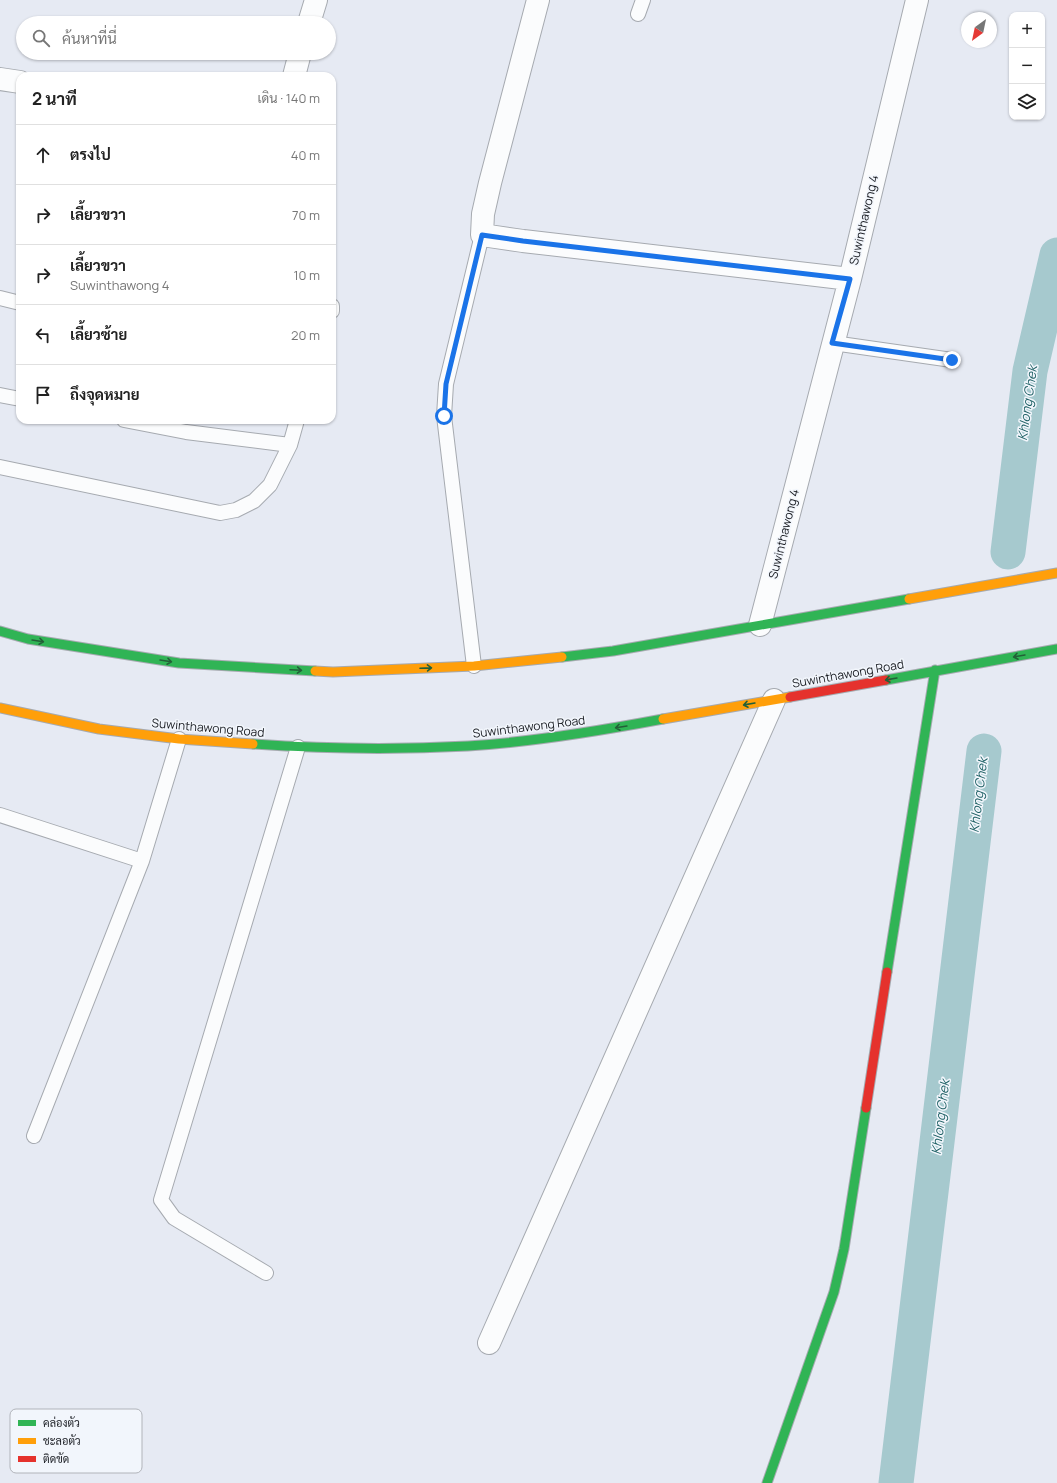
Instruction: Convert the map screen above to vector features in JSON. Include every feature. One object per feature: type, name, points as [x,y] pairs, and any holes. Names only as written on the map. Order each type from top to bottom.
[{"type":"main road","points":[[0,631],[28,639],[179,663],[333,672],[474,666],[614,651],[1057,573]]},
{"type":"main road","name":"Suwinthawong Road","points":[[0,708],[99,729],[179,739],[298,747],[386,749],[476,746],[542,739],[619,728],[1057,649]]},
{"type":"main road","points":[[767,1483],[834,1292],[844,1248],[935,670]]},
{"type":"street","points":[[311,16],[316,0]]},
{"type":"street","points":[[538,0],[490,182],[483,214],[482,235],[850,279]]},
{"type":"street","name":"Suwinthawong 4","points":[[760,625],[832,343],[850,279],[917,0]]},
{"type":"street","points":[[295,72],[298,60]]},
{"type":"street","points":[[0,79],[16,81]]},
{"type":"street","points":[[489,1342],[774,700]]},
{"type":"lane","points":[[638,14],[643,0]]},
{"type":"lane","points":[[474,666],[444,416],[446,384],[482,235]]},
{"type":"lane","points":[[0,298],[16,301]]},
{"type":"lane","points":[[832,343],[952,360]]},
{"type":"lane","points":[[0,395],[16,398]]},
{"type":"lane","points":[[145,424],[186,432],[290,445]]},
{"type":"lane","points":[[0,467],[220,513],[236,510],[254,500],[270,485],[290,445],[296,424]]},
{"type":"lane","points":[[34,1136],[142,861],[179,739]]},
{"type":"lane","points":[[266,1273],[174,1218],[161,1200],[298,747]]},
{"type":"lane","points":[[0,815],[142,861]]},
{"type":"waterway","name":"Khlong Chek","points":[[1008,552],[1030,371],[1057,255]]},
{"type":"waterway","name":"Khlong Chek","points":[[896,1483],[984,751]]},
{"type":"traffic: fast","points":[[562,657],[613,651],[909,599]]},
{"type":"traffic: fast","points":[[0,631],[28,639],[179,663],[315,671]]},
{"type":"traffic: fast","points":[[886,680],[1057,649]]},
{"type":"traffic: fast","points":[[887,972],[935,670]]},
{"type":"traffic: fast","points":[[253,744],[360,748],[468,746],[566,736],[663,719]]},
{"type":"traffic: fast","points":[[767,1483],[834,1292],[844,1249],[866,1108]]},
{"type":"traffic: slow","points":[[909,599],[1057,573]]},
{"type":"traffic: slow","points":[[315,671],[333,672],[474,666],[562,657]]},
{"type":"traffic: slow","points":[[663,719],[790,697]]},
{"type":"traffic: slow","points":[[0,708],[99,729],[179,739],[253,744]]},
{"type":"traffic: jam","points":[[790,697],[886,680]]},
{"type":"traffic: jam","points":[[866,1108],[887,972]]},
{"type":"route","points":[[444,416],[446,384],[482,235],[850,279],[832,343],[952,360]]}]
